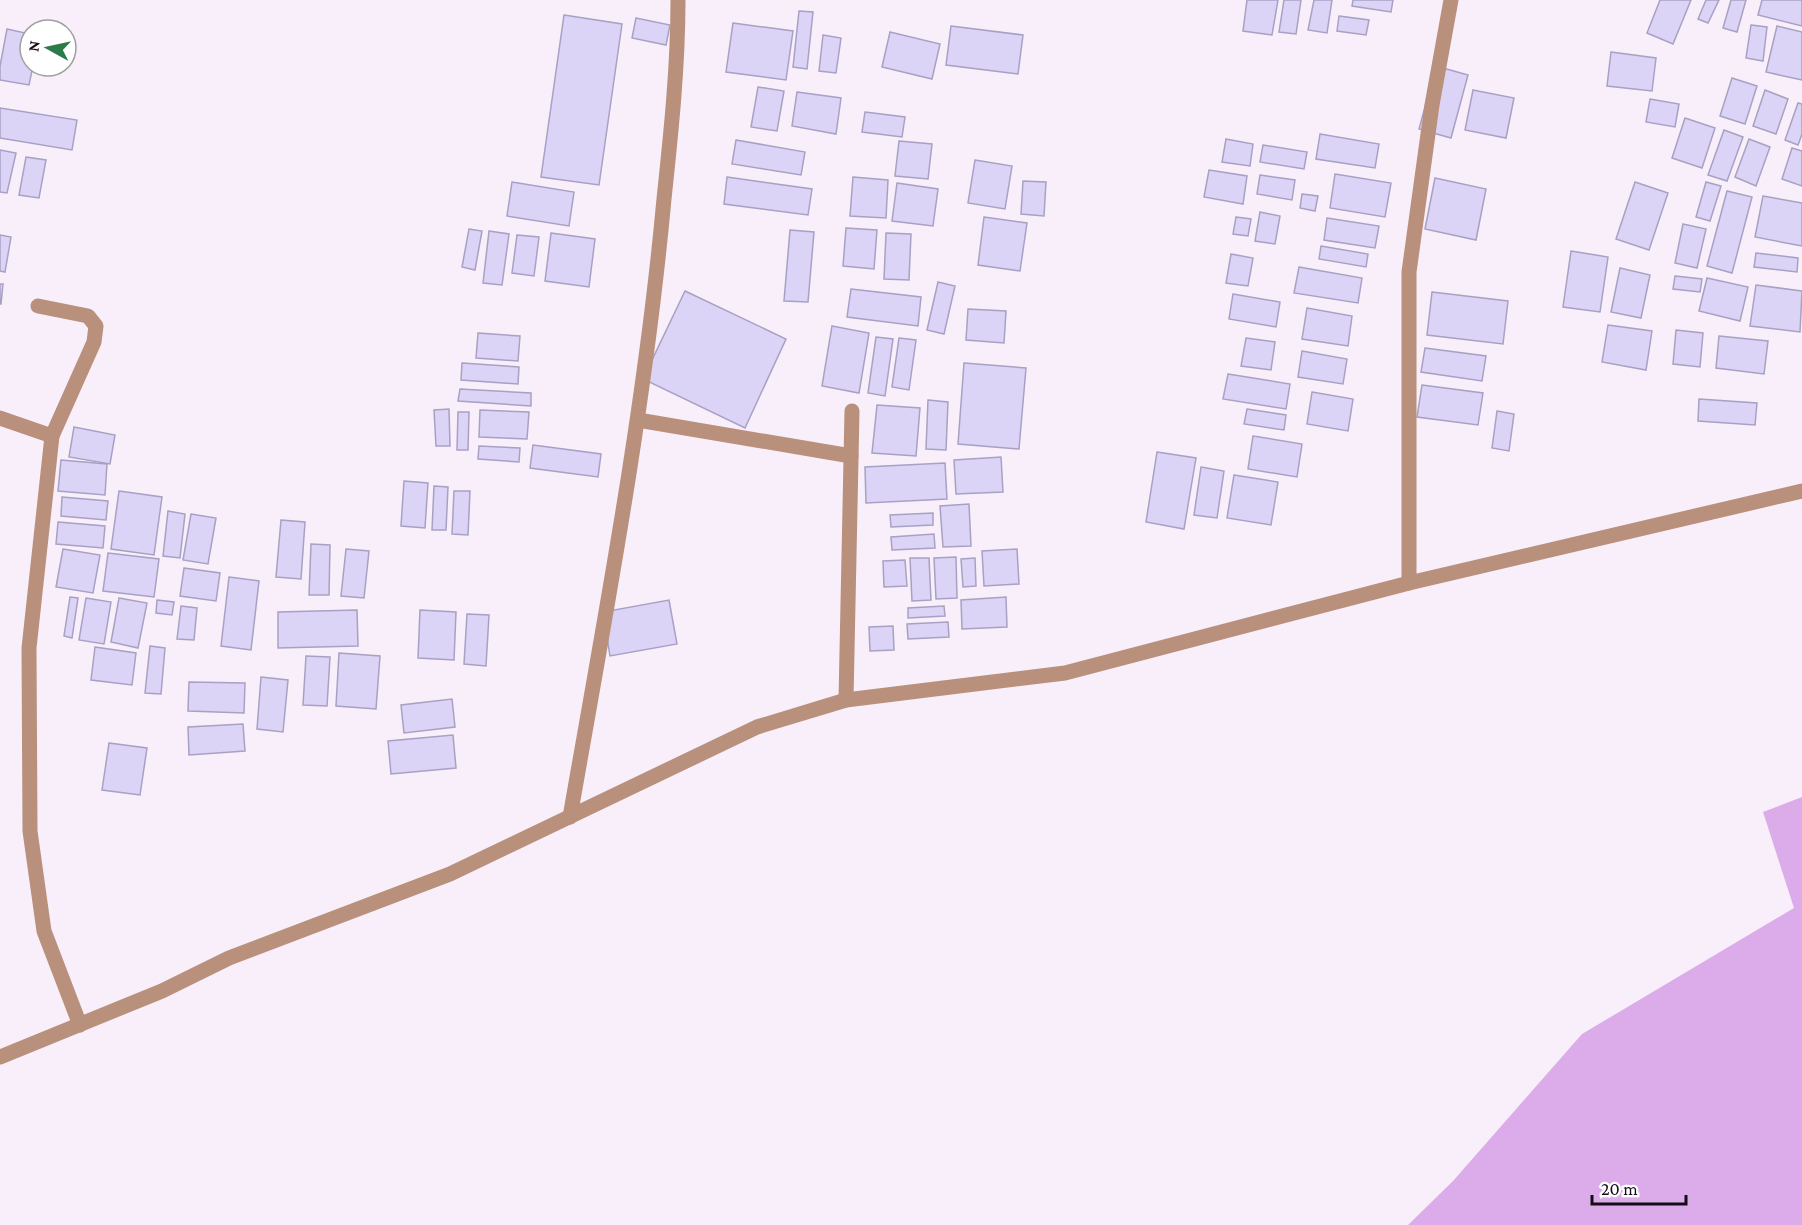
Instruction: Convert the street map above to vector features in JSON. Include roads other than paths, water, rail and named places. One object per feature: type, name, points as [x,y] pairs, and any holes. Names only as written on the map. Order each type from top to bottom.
[{"type":"street","points":[[570,817],[638,420],[654,303],[673,107],[678,0]]},
{"type":"street","points":[[1409,583],[1409,272],[1432,105],[1451,0]]},
{"type":"street","points":[[38,306],[88,316],[96,326],[94,342],[52,436],[29,648],[30,831],[44,931],[80,1024]]},
{"type":"street","points":[[846,700],[852,411]]},
{"type":"street","points":[[0,418],[52,436]]},
{"type":"street","points":[[638,420],[851,456]]},
{"type":"street","points":[[0,1057],[162,991],[229,958],[450,874],[757,727],[846,700],[1065,673],[1409,583],[1802,491]]}]
